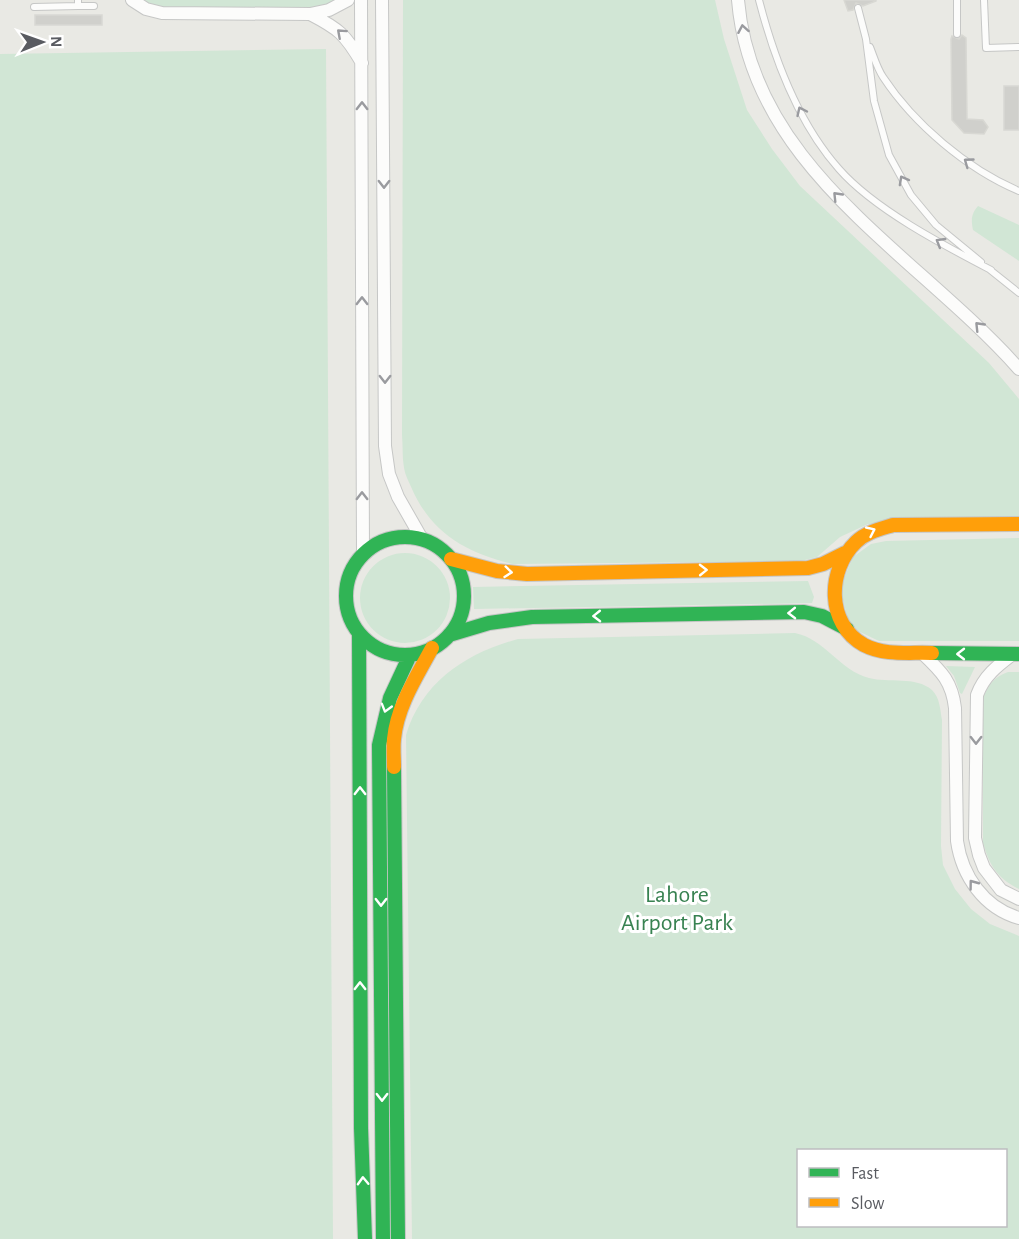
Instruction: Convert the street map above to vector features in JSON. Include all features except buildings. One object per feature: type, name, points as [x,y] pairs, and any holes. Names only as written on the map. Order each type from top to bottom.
[{"type":"street","points":[[132,0],[146,9],[162,14],[310,14],[329,10],[348,0]]},
{"type":"street","points":[[362,0],[363,555]]},
{"type":"street","points":[[383,0],[385,446],[389,474],[398,497],[422,539]]},
{"type":"street","points":[[738,0],[745,39],[759,84],[779,123],[801,156],[837,198],[972,320],[1019,369]]},
{"type":"street","points":[[310,14],[341,32],[350,42],[362,63]]},
{"type":"street","points":[[451,559],[497,571],[539,573],[808,568],[823,564],[845,553],[862,535],[885,526],[1019,524]]},
{"type":"street","points":[[404,537],[422,539],[438,547],[451,559],[464,589],[463,606],[458,622],[449,635],[432,648],[410,655],[382,650],[369,643],[351,621],[346,593],[348,579],[354,566],[363,555],[377,543],[404,537]]},
{"type":"street","points":[[845,553],[837,572],[834,594],[839,616],[847,629],[864,645],[882,652],[1016,654]]},
{"type":"street","points":[[449,635],[489,623],[532,617],[804,612],[822,616],[847,629]]},
{"type":"street","points":[[359,633],[361,1128],[365,1239]]},
{"type":"street","points":[[398,1239],[394,739],[406,695],[432,648]]},
{"type":"street","points":[[923,654],[938,669],[952,690],[955,708],[959,857],[965,872],[976,888],[1003,913],[1019,918]]},
{"type":"street","points":[[1016,654],[990,672],[981,684],[977,695],[975,838],[979,855],[989,875],[1001,890],[1019,899]]},
{"type":"street","points":[[383,1239],[379,745],[381,727],[391,692],[410,655]]},
{"type":"lane","points":[[759,0],[772,45],[803,117],[839,168],[861,190],[905,221],[991,270]]},
{"type":"lane","points":[[957,0],[957,34]]},
{"type":"lane","points":[[984,0],[986,48],[1019,47]]},
{"type":"lane","points":[[34,7],[78,3],[94,6]]},
{"type":"lane","points":[[858,8],[866,39],[874,101],[889,155],[911,195],[936,225],[1019,293]]},
{"type":"lane","points":[[866,39],[881,75],[925,125],[951,150],[982,173],[1019,191]]},
{"type":"green space","points":[[141,0],[339,0],[327,9],[162,11]]},
{"type":"green space","points":[[403,0],[715,0],[724,39],[747,110],[772,149],[800,186],[989,363],[1019,399],[1019,518],[868,524],[840,537],[817,557],[801,561],[513,564],[466,547],[441,530],[420,505],[406,476],[403,460]]},
{"type":"green space","points":[[326,49],[333,1239],[0,1239],[0,54]]},
{"type":"green space","points":[[978,206],[1019,225],[1019,261],[973,230],[972,217]]},
{"type":"green space","points":[[1019,538],[1019,641],[879,641],[858,631],[848,620],[840,588],[853,557],[871,544],[886,541]]},
{"type":"green space","points":[[396,553],[414,553],[430,560],[443,573],[450,589],[450,607],[443,623],[430,636],[414,643],[396,643],[380,636],[367,623],[360,607],[360,589],[367,573],[380,560]]},
{"type":"green space","points":[[808,581],[814,597],[812,603],[474,609],[473,587]]},
{"type":"green space","name":"Lahore Airport Park","points":[[795,633],[815,641],[858,674],[869,678],[918,683],[935,693],[942,720],[941,846],[943,865],[955,889],[971,909],[990,924],[1019,936],[1019,1239],[412,1239],[406,735],[413,716],[423,700],[448,672],[481,652],[518,639]]},
{"type":"green space","points":[[946,666],[975,667],[962,694],[954,676]]},
{"type":"green space","points":[[1008,672],[1019,672],[1019,889],[995,870],[983,843],[983,698],[993,682]]},
{"type":"traffic: fast","points":[[405,537],[428,542],[447,554],[459,573],[464,596],[459,619],[447,638],[428,650],[405,655],[382,650],[363,638],[351,619],[346,596],[351,573],[363,554],[382,542],[405,537]]},
{"type":"traffic: fast","points":[[449,635],[489,623],[532,617],[804,612],[822,616],[847,629]]},
{"type":"traffic: fast","points":[[359,633],[361,1128],[365,1239]]},
{"type":"traffic: fast","points":[[932,653],[1019,654]]},
{"type":"traffic: fast","points":[[383,1239],[379,745],[390,698],[410,655]]},
{"type":"traffic: fast","points":[[394,767],[398,1239]]},
{"type":"traffic: slow","points":[[932,653],[880,651],[864,645],[852,636],[837,611],[835,596],[836,581],[846,554],[864,536],[893,525],[1019,524]]},
{"type":"traffic: slow","points":[[451,559],[497,571],[527,574],[808,568],[823,564],[845,553]]},
{"type":"traffic: slow","points":[[394,767],[394,739],[399,715],[432,648]]}]
